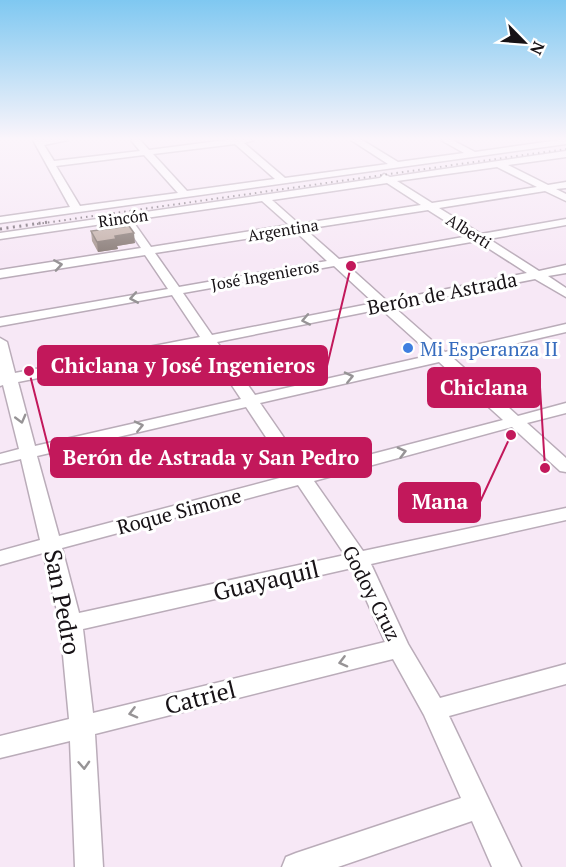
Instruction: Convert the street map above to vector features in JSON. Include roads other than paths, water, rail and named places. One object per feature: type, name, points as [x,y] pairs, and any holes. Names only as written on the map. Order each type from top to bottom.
[{"type":"street","points":[[62,180],[77,210]]},
{"type":"street","points":[[171,180],[185,195]]},
{"type":"street","points":[[0,220],[287,180]]},
{"type":"street","name":"Rincón","points":[[0,236],[384,180]]},
{"type":"street","name":"Alberti","points":[[388,180],[566,293]]},
{"type":"street","points":[[531,180],[566,198]]},
{"type":"street","name":"Argentina","points":[[0,274],[566,185]]},
{"type":"street","points":[[264,198],[566,467]]},
{"type":"street","name":"Godoy Cruz","points":[[125,217],[358,559],[399,648],[434,711],[507,867]]},
{"type":"street","name":"José Ingenieros","points":[[0,322],[566,222]]},
{"type":"street","name":"Berón de Astrada","points":[[5,380],[566,268]]},
{"type":"street","points":[[0,459],[566,328]]},
{"type":"street","name":"San Pedro","points":[[0,342],[5,380],[29,452],[72,623],[81,726],[89,867]]},
{"type":"street","name":"Roque Simone","points":[[0,558],[566,408]]},
{"type":"street","name":"Guayaquil","points":[[72,623],[566,514]]},
{"type":"street","name":"Catriel","points":[[0,747],[399,648]]},
{"type":"street","points":[[434,711],[566,674]]},
{"type":"street","points":[[296,867],[478,806]]},
{"type":"railway","points":[[37,224],[344,180]]},
{"type":"railway","points":[[0,229],[48,222]]},
{"type":"place","name":"Chiclana y José Ingenieros","points":[[351,266]]},
{"type":"place","name":"Mi Esperanza II","points":[[408,348]]},
{"type":"place","name":"Berón de Astrada y San Pedro","points":[[29,371]]},
{"type":"place","name":"Mana","points":[[511,435]]},
{"type":"place","name":"Chiclana","points":[[545,468]]}]
